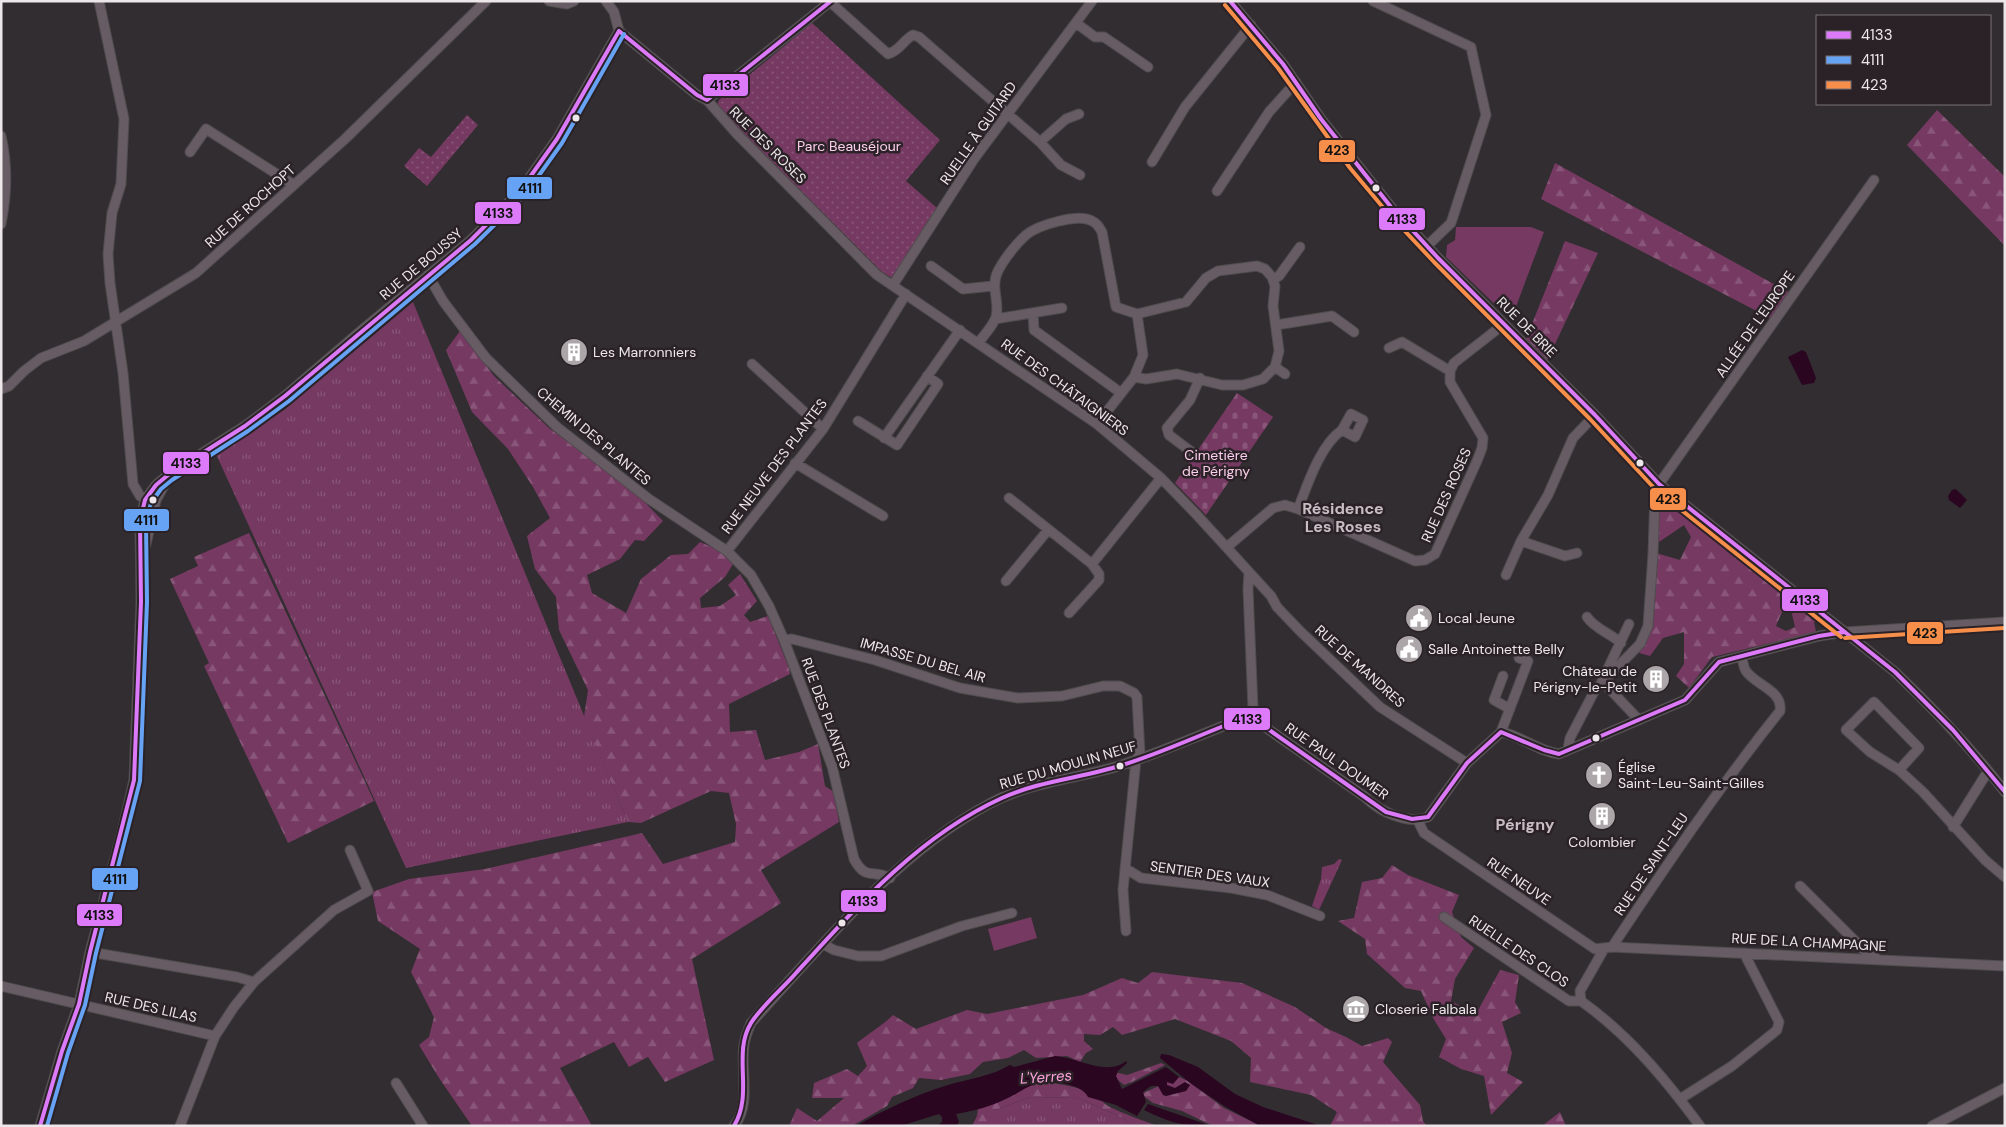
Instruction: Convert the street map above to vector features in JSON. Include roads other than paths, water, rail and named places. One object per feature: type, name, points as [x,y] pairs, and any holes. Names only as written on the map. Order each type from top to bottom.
[{"type":"street","points":[[99,1],[124,118],[121,184],[112,213],[109,235],[109,270],[133,484],[137,493],[155,505]]},
{"type":"street","name":"RUE DE ROCHOPT","points":[[1,389],[9,386],[41,358],[84,341],[196,273],[345,139],[486,1]]},
{"type":"street","points":[[550,1],[567,4],[574,1]]},
{"type":"street","points":[[606,1],[614,12],[619,31]]},
{"type":"street","name":"RUELLE À GUITARD","points":[[893,285],[974,159],[1092,1]]},
{"type":"street","name":"RUE DE BRIE","points":[[1230,1],[1296,82],[1355,164],[1386,201],[1427,246],[1594,415],[1659,484],[1888,666],[1931,706],[1964,741],[2005,792]]},
{"type":"street","points":[[1373,1],[1471,47],[1486,115],[1451,224],[1427,246]]},
{"type":"street","points":[[706,100],[830,2],[888,54],[896,52],[913,35],[919,37],[1040,142],[1061,165],[1080,175]]},
{"type":"street","points":[[1076,23],[1096,37],[1104,36],[1148,67]]},
{"type":"street","points":[[1152,162],[1185,107],[1251,26]]},
{"type":"street","name":"RUE DES ROSES","points":[[619,31],[697,95],[706,100],[730,127],[877,275],[893,285]]},
{"type":"street","name":"RUE DE BOUSSY","points":[[184,466],[278,402],[471,240],[520,191],[557,139],[619,31]]},
{"type":"street","points":[[1216,191],[1269,112],[1296,82]]},
{"type":"street","points":[[1040,142],[1066,119],[1079,114]]},
{"type":"street","points":[[190,152],[206,129],[294,185]]},
{"type":"street","points":[[1,136],[7,182],[1,224]]},
{"type":"street","name":"ALLÉE DE L'EUROPE","points":[[1659,484],[1874,180]]},
{"type":"street","points":[[978,342],[995,319],[994,286],[999,269],[1027,234],[1045,224],[1083,218],[1098,224],[1102,232],[1116,307],[1136,314],[1186,302],[1206,278],[1218,271],[1257,266],[1265,269],[1275,286],[1273,306],[1279,351],[1275,367],[1263,379],[1243,385],[1222,385],[1200,378],[1177,374],[1146,379],[1134,377]]},
{"type":"street","points":[[1273,280],[1279,276],[1300,247]]},
{"type":"street","points":[[931,266],[963,289],[994,286]]},
{"type":"street","name":"CHEMIN DES PLANTES","points":[[428,275],[443,301],[486,358],[557,427],[649,499],[727,551]]},
{"type":"street","name":"RUE DES CHÂTAIGNIERS","points":[[893,285],[1098,424],[1161,478],[1250,572]]},
{"type":"street","name":"RUE NEUVE DES PLANTES","points":[[727,551],[823,429],[906,294]]},
{"type":"street","points":[[995,319],[1062,308]]},
{"type":"street","points":[[1033,313],[1034,330],[1061,352],[1121,394]]},
{"type":"street","points":[[1098,424],[1134,377],[1143,355],[1136,314]]},
{"type":"street","points":[[1276,325],[1332,316],[1354,332]]},
{"type":"street","points":[[1389,348],[1402,342],[1450,371],[1454,363],[1504,324]]},
{"type":"street","points":[[884,438],[960,330]]},
{"type":"street","points":[[752,364],[823,429]]},
{"type":"street","points":[[1275,367],[1285,374]]},
{"type":"street","name":"RUE DES ROSES","points":[[1227,547],[1273,508],[1285,505],[1415,561],[1425,560],[1435,554],[1477,462],[1484,438],[1450,382],[1450,371]]},
{"type":"street","points":[[858,421],[897,445],[938,384],[927,376]]},
{"type":"street","points":[[1193,453],[1169,435],[1167,428],[1190,400],[1200,378]]},
{"type":"street","points":[[1506,575],[1521,542],[1548,495],[1573,438],[1594,415]]},
{"type":"street","points":[[1298,509],[1322,455],[1337,433],[1342,430]]},
{"type":"street","points":[[795,464],[883,516]]},
{"type":"street","points":[[40,1126],[62,1051],[80,1004],[90,952],[134,780],[141,563],[140,521],[145,500],[156,485],[168,475],[184,466]]},
{"type":"street","points":[[141,563],[155,505],[164,483],[184,466]]},
{"type":"street","points":[[1092,564],[1161,478]]},
{"type":"street","points":[[1568,749],[1570,738],[1595,690],[1640,644],[1648,626],[1655,493],[1659,484]]},
{"type":"street","points":[[1009,498],[1092,564],[1099,574],[1099,580],[1069,613]]},
{"type":"street","points":[[1006,582],[1048,530]]},
{"type":"street","points":[[1521,542],[1565,556],[1577,553]]},
{"type":"street","name":"RUE DES PLANTES","points":[[727,551],[751,575],[769,606],[784,640],[832,766],[854,859],[860,870],[890,878]]},
{"type":"street","points":[[1250,572],[1248,589],[1253,708],[1250,719]]},
{"type":"street","name":"RUE DE MANDRES","points":[[1250,572],[1271,596],[1277,607],[1301,632],[1380,707],[1467,763]]},
{"type":"street","points":[[1587,616],[1592,623],[1621,643]]},
{"type":"street","points":[[1501,732],[1511,734],[1552,753],[1560,754],[1685,700],[1719,662],[1819,636],[1845,632],[2005,622]]},
{"type":"street","points":[[1629,624],[1602,681],[1639,720]]},
{"type":"street","name":"IMPASSE DU BEL AIR","points":[[784,640],[792,639],[874,660],[960,688],[1018,698],[1062,696],[1103,686],[1120,686],[1134,693],[1137,697],[1140,754],[1136,760]]},
{"type":"street","name":"RUE DE SAINT-LEU","points":[[1581,1001],[1580,991],[1602,955],[1740,760],[1780,711],[1779,701],[1745,670],[1742,656]]},
{"type":"street","points":[[1418,821],[1428,817],[1467,763],[1501,732],[1528,661],[1519,658]]},
{"type":"street","points":[[1502,676],[1494,700],[1510,709]]},
{"type":"street","points":[[1899,770],[1919,748],[1874,702],[1846,730],[1870,752],[1899,770],[1923,792],[1985,860],[2005,877]]},
{"type":"street","name":"RUE DU MOULIN NEUF","points":[[734,1126],[740,1118],[743,1106],[743,1047],[751,1023],[823,944],[924,846],[988,804],[1016,791],[1136,760],[1239,720],[1250,719]]},
{"type":"street","name":"RUE PAUL DOUMER","points":[[1250,719],[1258,722],[1365,797],[1371,804],[1397,816],[1418,821]]},
{"type":"street","points":[[1126,931],[1123,890],[1136,760]]},
{"type":"street","points":[[1954,827],[1988,771]]},
{"type":"street","name":"RUE NEUVE","points":[[1418,821],[1424,833],[1595,949],[1608,948]]},
{"type":"street","points":[[180,1126],[215,1036],[234,1007],[254,982],[334,910],[368,891],[350,850]]},
{"type":"street","name":"SENTIER DES VAUX","points":[[1125,868],[1140,878],[1231,888],[1268,895],[1320,916]]},
{"type":"street","points":[[1800,886],[1864,951],[1877,959]]},
{"type":"street","points":[[823,944],[834,950],[858,956],[881,956],[962,926],[1012,913]]},
{"type":"street","name":"RUELLE DES CLOS","points":[[1444,917],[1569,1001],[1581,1001]]},
{"type":"street","name":"RUE DE LA CHAMPAGNE","points":[[1608,948],[2005,966]]},
{"type":"street","points":[[90,952],[237,976],[254,982]]},
{"type":"street","points":[[1680,1099],[1732,1066],[1776,1030],[1779,1022],[1744,953]]},
{"type":"street","name":"RUE DES LILAS","points":[[2,988],[80,1004],[215,1036]]},
{"type":"street","points":[[1581,1001],[1639,1051],[1680,1099],[1700,1126]]},
{"type":"street","points":[[396,1083],[422,1126]]},
{"type":"street","points":[[1932,1126],[2005,1088]]},
{"type":"water","points":[[1802,350],[1806,352],[1816,378],[1814,383],[1802,385],[1788,357]]},
{"type":"water","points":[[1956,489],[1967,500],[1960,508],[1949,500],[1948,496],[1952,490]]},
{"type":"water","points":[[1161,1054],[1169,1055],[1198,1067],[1235,1094],[1263,1107],[1321,1126],[1260,1126],[1224,1106],[1190,1083],[1160,1058]]},
{"type":"water","name":"L'Yerres","points":[[1055,1056],[1101,1067],[1110,1067],[1126,1061],[1127,1063],[1118,1071],[1116,1076],[1122,1089],[1166,1067],[1179,1077],[1173,1084],[1167,1082],[1167,1085],[1175,1088],[1185,1082],[1190,1085],[1186,1091],[1166,1096],[1163,1095],[1158,1086],[1151,1086],[1143,1092],[1146,1102],[1137,1116],[1116,1105],[1088,1097],[1079,1088],[1049,1082],[1032,1085],[989,1106],[956,1114],[959,1122],[956,1126],[937,1126],[942,1122],[942,1117],[939,1114],[900,1126],[856,1126],[924,1093],[988,1075],[1010,1065],[1014,1067]]},
{"type":"water","points":[[1148,1104],[1211,1126],[1169,1121],[1144,1110]]},
{"type":"place","name":"Les Marronniers","points":[[574,352]]},
{"type":"place","name":"Local Jeune","points":[[1419,618]]},
{"type":"place","name":"Salle Antoinette Belly","points":[[1409,649]]},
{"type":"place","name":"Château de Périgny-le-Petit","points":[[1656,679]]},
{"type":"place","name":"Église Saint-Leu-Saint-Gilles","points":[[1599,775]]},
{"type":"place","name":"Colombier","points":[[1602,816]]},
{"type":"place","name":"Closerie Falbala","points":[[1356,1009]]},
{"type":"district","name":"Résidence Les Roses","points":[[1343,517]]},
{"type":"district","name":"Périgny","points":[[1525,824]]},
{"type":"park label","name":"Parc Beauséjour","points":[[849,146]]},
{"type":"park label","name":"Cimetière de Périgny","points":[[1216,464]]}]
